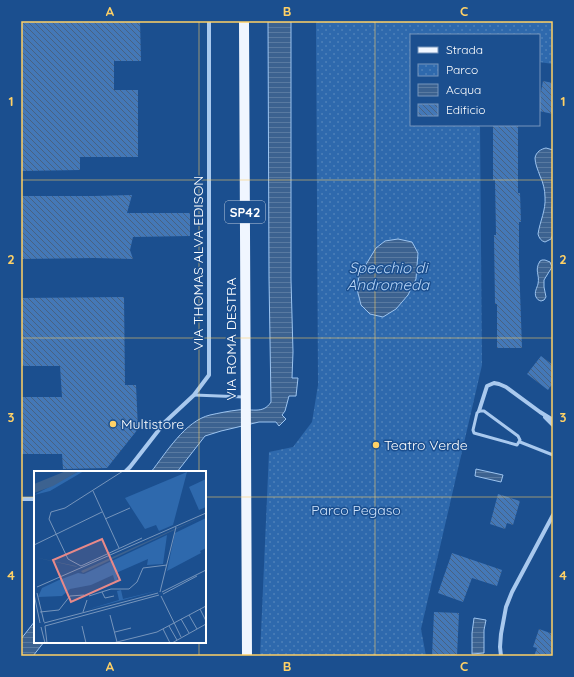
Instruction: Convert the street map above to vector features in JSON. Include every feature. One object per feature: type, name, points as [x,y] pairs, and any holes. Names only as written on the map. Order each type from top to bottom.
[{"type":"main road","name":"VIA ROMA DESTRA","points":[[244,21],[247,656]]},
{"type":"street","name":"VIA THOMAS ALVA EDISON","points":[[126,471],[165,422],[194,395],[209,375],[209,21]]},
{"type":"street","points":[[479,411],[487,386],[494,383],[506,387],[553,420]]},
{"type":"street","points":[[540,412],[553,425]]},
{"type":"street","points":[[21,499],[34,499]]},
{"type":"street","points":[[501,656],[501,634],[506,607],[512,592],[553,515]]},
{"type":"lane","points":[[194,395],[246,400]]},
{"type":"lane","points":[[520,442],[518,436],[484,411],[479,411],[477,413],[473,430],[474,433],[517,445],[520,442],[553,455]]},
{"type":"green space","name":"Parco Pegaso","points":[[316,21],[553,22],[553,64],[540,62],[540,34],[410,34],[410,126],[480,126],[482,365],[421,629],[426,656],[260,656],[269,452],[293,447],[312,422],[318,385]]},
{"type":"water","points":[[268,21],[291,21],[292,378],[298,378],[296,396],[289,396],[285,411],[282,415],[286,419],[279,426],[276,422],[259,422],[205,436],[178,471],[152,471],[184,431],[201,418],[231,411],[260,410],[268,406],[271,402]]},
{"type":"water","points":[[546,148],[553,150],[553,234],[551,239],[545,242],[540,239],[538,234],[545,206],[545,194],[535,158],[539,151]]},
{"type":"water","name":"Specchio di Andromeda","points":[[398,239],[412,242],[418,253],[416,279],[408,295],[396,309],[383,317],[370,314],[361,305],[357,289],[359,276],[376,248],[385,241]]},
{"type":"water","points":[[542,260],[550,262],[552,267],[544,280],[546,297],[541,301],[537,299],[535,293],[538,284],[537,267]]},
{"type":"water","points":[[476,469],[503,475],[501,482],[475,476]]},
{"type":"water","points":[[474,618],[486,620],[484,630],[484,653],[472,654]]},
{"type":"water","points":[[34,622],[34,643],[43,643],[33,656],[21,656],[21,639]]},
{"type":"building","points":[[21,21],[140,21],[141,61],[114,61],[114,90],[138,90],[138,157],[80,157],[80,170],[21,171]]},
{"type":"building","points":[[543,81],[553,83],[553,114],[540,111],[540,97]]},
{"type":"building","points":[[493,126],[518,126],[518,193],[520,193],[521,222],[519,222],[519,262],[522,348],[497,348],[494,235],[496,235],[495,180],[493,180]]},
{"type":"building","points":[[132,195],[127,213],[190,213],[190,236],[133,237],[130,250],[133,259],[21,259],[21,196]]},
{"type":"building","points":[[124,297],[125,385],[136,385],[138,429],[107,468],[63,469],[62,454],[21,454],[21,397],[62,397],[60,366],[21,366],[21,298]]},
{"type":"building","points":[[541,356],[553,365],[553,383],[548,390],[527,374]]},
{"type":"building","points":[[498,494],[520,501],[513,525],[507,523],[505,529],[490,524]]},
{"type":"building","points":[[452,553],[502,570],[497,586],[472,578],[463,602],[438,593]]},
{"type":"building","points":[[434,612],[459,613],[457,656],[432,656]]},
{"type":"building","points":[[539,629],[553,634],[553,656],[534,656],[537,648],[533,647]]},
{"type":"place","name":"Multistore","points":[[113,424]]},
{"type":"place","name":"Teatro Verde","points":[[376,445]]}]
